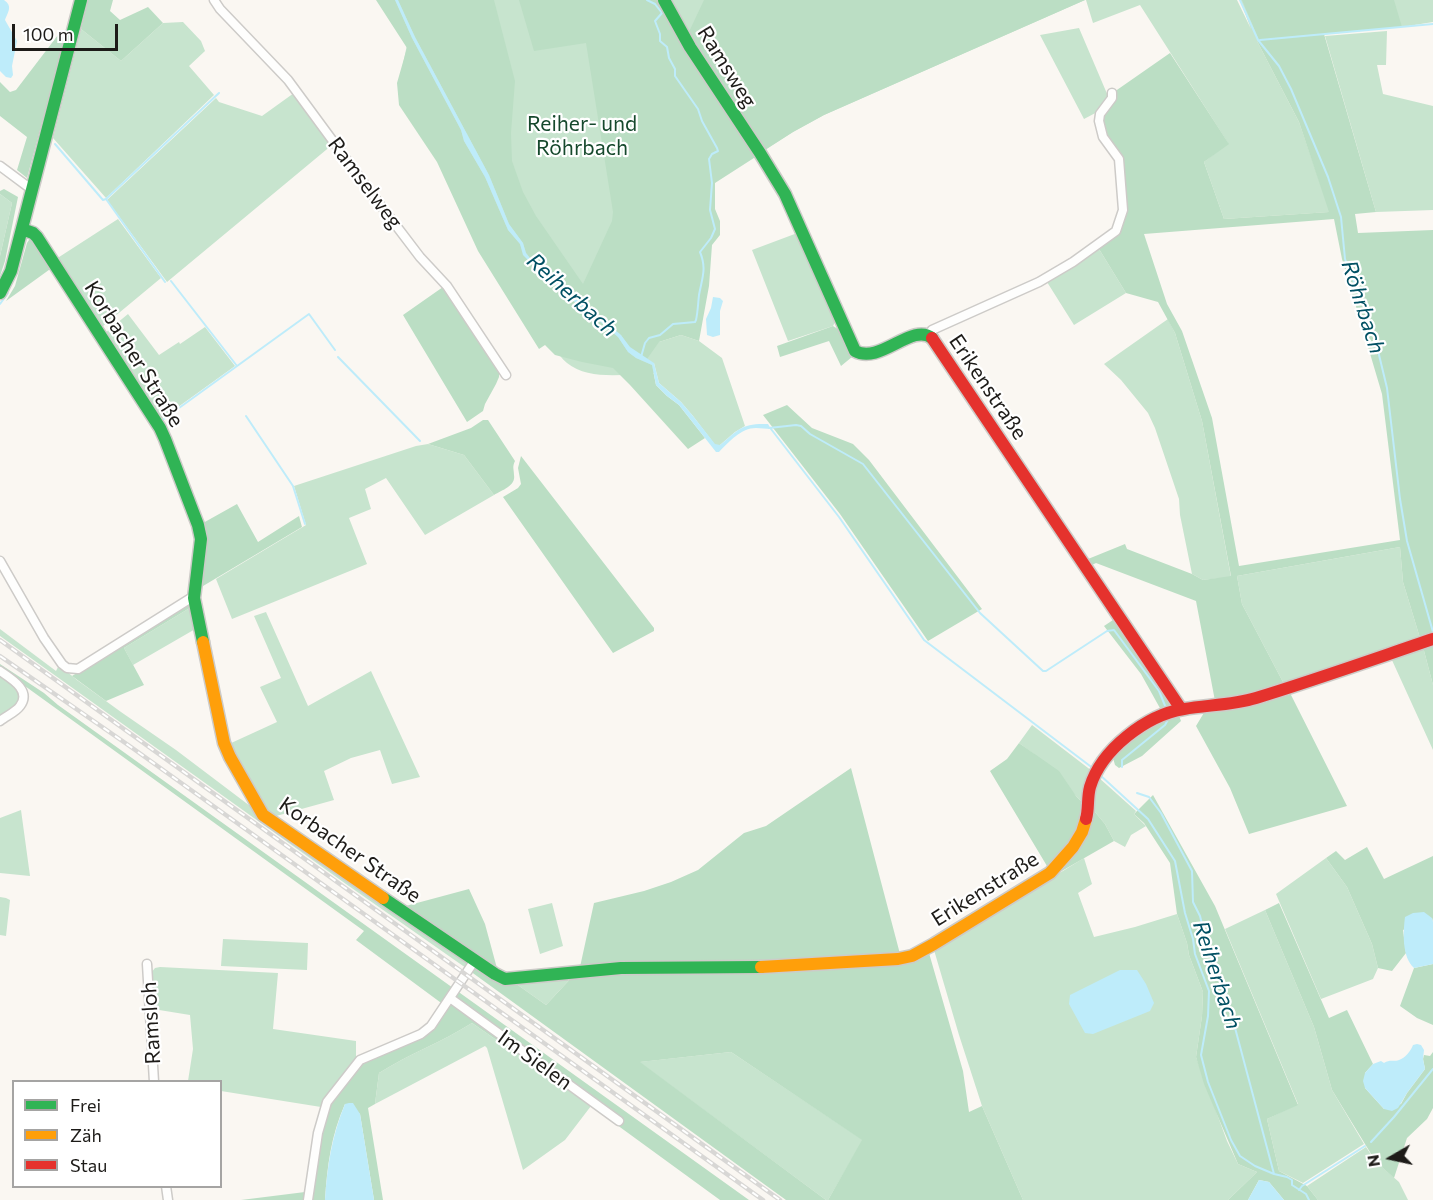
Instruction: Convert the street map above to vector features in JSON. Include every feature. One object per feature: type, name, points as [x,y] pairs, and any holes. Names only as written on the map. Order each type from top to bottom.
[{"type":"street","points":[[0,293],[10,271],[22,229],[81,0]]},
{"type":"street","name":"Ramselweg","points":[[214,0],[288,80],[420,257],[447,286],[506,375]]},
{"type":"street","name":"Ramsweg","points":[[664,0],[690,47],[760,153]]},
{"type":"street","points":[[928,335],[932,330],[1040,282],[1116,231],[1123,210],[1119,159],[1104,137],[1099,121],[1100,114],[1112,98],[1112,93]]},
{"type":"street","name":"Erikenstraße","points":[[760,153],[785,194],[855,351],[865,356],[918,334],[928,335],[933,339],[1172,711]]},
{"type":"street","points":[[0,166],[27,186],[33,187]]},
{"type":"street","name":"Korbacher Straße","points":[[22,229],[33,232],[38,237],[160,428],[198,525],[201,539],[194,598],[226,749],[263,815],[505,979],[605,968],[747,968],[904,958]]},
{"type":"street","points":[[0,561],[44,638],[62,664],[72,669],[78,669],[194,598]]},
{"type":"street","name":"Erikenstraße","points":[[904,958],[934,944],[1050,873],[1065,859],[1077,841],[1086,816],[1091,786],[1097,773],[1110,752],[1139,728],[1172,711],[1253,699],[1433,639]]},
{"type":"street","points":[[0,671],[21,687],[23,700],[20,706],[0,721]]},
{"type":"street","points":[[308,1200],[318,1133],[327,1102],[360,1060],[416,1037],[428,1029],[475,960]]},
{"type":"street","name":"Ramsloh","points":[[147,964],[154,1080]]},
{"type":"street","name":"Im Sielen","points":[[450,998],[619,1121]]},
{"type":"green space","points":[[88,0],[113,0],[110,11],[120,20],[148,7],[163,23],[121,61],[81,29]]},
{"type":"green space","points":[[376,0],[395,0],[412,38],[461,130],[464,141],[485,177],[508,230],[520,244],[524,255],[568,297],[618,337],[628,352],[652,365],[656,385],[679,405],[705,438],[688,449],[613,368],[555,355],[545,345],[539,349],[478,251],[437,162],[399,105],[397,83],[407,48]]},
{"type":"green space","name":"Reiher- und Röhrbach","points":[[389,0],[1085,0],[824,115],[712,183],[659,342],[681,335],[699,341],[722,358],[745,426],[720,445],[715,445],[681,402],[659,383],[654,363],[654,373],[597,374],[576,369],[554,349],[399,83],[408,40]]},
{"type":"green space","points":[[398,0],[494,0],[515,81],[511,133],[512,161],[523,192],[536,216],[583,284],[612,221],[613,212],[586,43],[534,51],[519,0],[661,0],[757,156],[715,183],[715,209],[720,221],[720,235],[712,245],[709,286],[699,341],[681,335],[659,342],[647,359],[629,347],[621,335],[570,295],[530,258],[523,243],[509,224],[489,175],[415,37]]},
{"type":"green space","points":[[704,0],[1085,0],[824,115],[762,152],[687,36]]},
{"type":"green space","points":[[1086,0],[1237,0],[1251,29],[1240,0],[1433,0],[1433,22],[1257,41],[1299,122],[1330,212],[1224,219],[1204,162],[1228,143],[1140,5],[1093,23]]},
{"type":"green space","points":[[1242,0],[1394,0],[1402,27],[1324,34],[1376,212],[1355,214],[1358,233],[1433,230],[1433,634],[1420,638],[1403,582],[1400,547],[1237,576],[1242,604],[1284,684],[1252,695],[1215,701],[1196,601],[1096,563],[1092,565],[1088,559],[1125,544],[1127,549],[1203,580],[1231,576],[1202,421],[1175,333],[1158,302],[1126,293],[1099,249],[1118,234],[1122,159],[1106,136],[1101,121],[1114,92],[1170,53],[1229,144],[1204,162],[1224,219],[1329,212],[1299,122],[1257,41],[1259,40]],"holes":[[[1334,219],[1342,259],[1382,394],[1400,540],[1239,566],[1212,418],[1182,331],[1167,304],[1144,234]]]},
{"type":"green space","points":[[183,22],[201,41],[205,51],[189,66],[214,95],[106,198],[53,138],[81,29],[121,61],[163,23]]},
{"type":"green space","points":[[1079,28],[1108,96],[1101,110],[1084,119],[1040,35]]},
{"type":"green space","points":[[1387,31],[1386,65],[1377,65],[1383,94],[1433,106],[1433,210],[1376,212],[1325,36]]},
{"type":"green space","points":[[58,35],[65,38],[27,178],[17,170],[27,137],[0,116],[0,82],[10,92],[16,90]]},
{"type":"green space","points":[[294,93],[332,145],[167,282],[107,200],[216,98],[219,102],[262,116]]},
{"type":"green space","points":[[4,189],[18,197],[0,276],[0,256],[12,203],[0,194],[0,191]]},
{"type":"green space","points":[[0,194],[12,203],[0,256]]},
{"type":"green space","points":[[118,219],[161,278],[102,327],[56,259]]},
{"type":"green space","points":[[800,232],[837,318],[833,326],[788,341],[752,250]]},
{"type":"green space","points":[[29,240],[33,240],[53,267],[6,301],[15,286]]},
{"type":"green space","points":[[1099,249],[1126,293],[1074,325],[1047,282]]},
{"type":"green space","points":[[443,287],[499,371],[499,377],[483,411],[467,422],[403,315]]},
{"type":"green space","points":[[128,314],[159,355],[205,327],[235,366],[160,420],[105,333]]},
{"type":"green space","points":[[1168,319],[1175,333],[1202,421],[1231,577],[1203,580],[1192,574],[1179,499],[1155,428],[1148,413],[1121,380],[1104,364]]},
{"type":"green space","points":[[833,326],[841,331],[852,357],[841,366],[829,341],[780,357],[777,346]]},
{"type":"green space","points":[[787,405],[812,428],[853,444],[869,460],[982,609],[928,641],[840,514],[763,415]]},
{"type":"green space","points":[[483,420],[488,420],[515,461],[513,482],[494,495],[464,455],[428,444],[471,428]]},
{"type":"green space","points":[[428,444],[464,455],[494,495],[425,535],[386,478],[365,489],[371,509],[349,518],[367,564],[232,619],[216,579],[306,525],[294,486]]},
{"type":"green space","points":[[521,456],[654,628],[654,631],[613,653],[503,497],[521,484],[518,468]]},
{"type":"green space","points":[[237,504],[258,542],[299,516],[302,527],[198,589],[203,523]]},
{"type":"green space","points":[[1400,547],[1403,582],[1420,638],[1284,684],[1242,604],[1237,576]]},
{"type":"green space","points":[[191,601],[193,606],[124,648],[144,685],[106,701],[72,676]]},
{"type":"green space","points":[[193,606],[197,628],[133,665],[124,648]]},
{"type":"green space","points":[[266,612],[308,706],[371,671],[420,777],[392,784],[380,750],[351,758],[324,771],[334,800],[269,818],[229,744],[277,722],[260,687],[281,678],[254,616]]},
{"type":"green space","points":[[1116,618],[1162,687],[1171,706],[1161,710],[1141,674],[1104,626]]},
{"type":"green space","points":[[0,629],[56,671],[59,665],[258,812],[466,957],[466,968],[0,636]]},
{"type":"green space","points":[[1433,643],[1433,685],[1423,647]]},
{"type":"green space","points":[[1423,647],[1433,685],[1433,750],[1391,658]]},
{"type":"green space","points":[[0,664],[44,693],[749,1200],[720,1200],[472,1023],[379,1073],[375,1104],[368,1108],[383,1200],[374,1200],[360,1114],[345,1104],[330,1151],[325,1200],[312,1200],[317,1153],[330,1103],[362,1063],[434,1028],[448,1008],[356,940],[364,931],[0,668]]},
{"type":"green space","points":[[0,674],[13,683],[20,694],[17,705],[0,717]]},
{"type":"green space","points":[[1289,691],[1347,806],[1249,834],[1230,788],[1196,726],[1205,711]]},
{"type":"green space","points":[[1178,713],[1181,721],[1142,756],[1119,768],[1115,765],[1113,758],[1130,739]]},
{"type":"green space","points":[[1032,725],[1092,771],[1085,805],[1034,754],[1019,743]]},
{"type":"green space","points":[[1019,743],[1059,771],[1076,796],[1085,805],[1090,806],[1105,824],[1114,841],[1053,876],[990,771],[1007,759]]},
{"type":"green space","points":[[851,768],[900,954],[801,962],[580,967],[594,903],[644,891],[698,870],[744,833],[766,826]]},
{"type":"green space","points":[[1098,777],[1136,811],[1134,814],[1146,826],[1131,835],[1125,847],[1114,841],[1105,824],[1090,806]]},
{"type":"green space","points":[[1153,795],[1215,906],[1298,1105],[1267,1119],[1279,1171],[1307,1186],[1318,1200],[1284,1200],[1269,1182],[1259,1180],[1248,1200],[1228,1200],[1257,1172],[1238,1164],[1204,1084],[1196,1057],[1203,992],[1177,914],[1170,863],[1144,823],[1134,814]]},
{"type":"green space","points":[[21,810],[30,876],[0,873],[0,818]]},
{"type":"green space","points":[[1367,847],[1384,879],[1433,856],[1433,922],[1432,918],[1403,930],[1406,953],[1392,971],[1378,968],[1372,944],[1347,887],[1326,858],[1336,851],[1345,860]]},
{"type":"green space","points":[[1084,858],[1092,884],[1078,893],[1094,937],[1177,914],[1203,992],[1196,1057],[1227,1141],[1238,1164],[1257,1172],[1228,1200],[1023,1200],[982,1106],[934,950]]},
{"type":"green space","points":[[1326,858],[1347,887],[1372,944],[1378,968],[1373,979],[1321,999],[1276,894]]},
{"type":"green space","points":[[469,889],[485,924],[498,972],[402,907]]},
{"type":"green space","points":[[0,897],[10,900],[6,936],[0,935]]},
{"type":"green space","points":[[552,903],[563,946],[540,954],[528,909]]},
{"type":"green space","points":[[1279,903],[1329,1018],[1347,1010],[1373,1064],[1365,1073],[1365,1088],[1384,1109],[1401,1104],[1425,1069],[1424,1055],[1430,1056],[1433,1052],[1433,1108],[1427,1119],[1407,1138],[1394,1178],[1376,1162],[1332,1090],[1314,1027],[1265,910]]},
{"type":"green space","points":[[1265,910],[1314,1027],[1332,1090],[1364,1144],[1303,1183],[1279,1171],[1267,1119],[1298,1104],[1225,929]]},
{"type":"green space","points":[[223,939],[308,943],[307,970],[221,966]]},
{"type":"green space","points":[[929,953],[963,1071],[969,1112],[982,1106],[1023,1200],[828,1200],[862,1140],[731,1052],[640,1062],[826,1200],[786,1200],[470,971],[478,967],[484,969],[507,986],[515,983],[546,1005],[573,976],[618,972],[905,962],[905,964]]},
{"type":"green space","points":[[1433,964],[1433,1025],[1417,1018],[1400,1006],[1414,968]]},
{"type":"green space","points":[[155,968],[278,973],[273,1029],[356,1041],[356,1059],[326,1096],[321,1107],[222,1091],[222,1080],[188,1080],[193,1049],[190,1015],[153,1009],[151,973]]},
{"type":"green space","points":[[573,976],[546,1005],[515,983]]},
{"type":"green space","points":[[472,1023],[591,1106],[565,1140],[523,1170],[485,1046],[375,1104],[379,1073]]},
{"type":"green space","points":[[731,1052],[863,1140],[828,1200],[639,1062]]},
{"type":"green space","points":[[1366,1147],[1376,1162],[1399,1182],[1408,1200],[1318,1200],[1307,1186]]},
{"type":"green space","points":[[305,1192],[304,1200],[241,1200]]},
{"type":"water","points":[[0,0],[4,0],[8,5],[5,20],[17,41],[11,78],[6,77],[0,71]]},
{"type":"water","points":[[395,0],[398,0],[415,37],[489,175],[509,224],[523,243],[530,258],[621,335],[630,347],[654,363],[659,383],[681,402],[715,444],[720,445],[746,426],[768,424],[771,429],[745,430],[719,452],[716,452],[679,405],[656,385],[652,365],[628,352],[618,337],[568,297],[523,255],[520,244],[508,230],[485,177],[464,141],[461,130],[412,38]]},
{"type":"water","points":[[713,297],[723,301],[720,311],[720,335],[713,337],[707,335],[706,319]]},
{"type":"water","points":[[1424,912],[1432,918],[1433,922],[1433,964],[1414,968],[1405,951],[1405,917],[1413,913]]},
{"type":"water","points":[[1120,970],[1137,970],[1154,1003],[1150,1011],[1093,1034],[1085,1033],[1069,1004],[1070,995]]},
{"type":"water","points":[[1413,1045],[1421,1045],[1424,1050],[1425,1069],[1398,1108],[1392,1111],[1384,1109],[1365,1088],[1363,1081],[1365,1073],[1373,1064],[1401,1059],[1408,1054]]},
{"type":"water","points":[[353,1103],[360,1114],[374,1200],[325,1200],[333,1139],[345,1104]]},
{"type":"water","points":[[1259,1180],[1269,1182],[1284,1200],[1248,1200]]},
{"type":"waterway","points":[[641,357],[649,338],[660,335],[673,324],[696,320],[704,269],[700,252],[715,229],[710,210],[712,183],[709,159],[718,151],[698,109],[675,76],[675,69],[669,58],[667,47],[660,41],[655,21],[662,13],[655,4],[647,0]]},
{"type":"waterway","name":"Röhrbach","points":[[1240,0],[1258,40],[1279,66],[1291,89],[1328,177],[1341,217],[1345,259],[1373,330],[1387,388],[1407,541],[1433,632]]},
{"type":"waterway","points":[[1260,40],[1433,24]]},
{"type":"waterway","points":[[106,199],[219,93]]},
{"type":"waterway","points":[[55,144],[103,200],[106,199],[165,282]]},
{"type":"waterway","points":[[171,281],[237,366]]},
{"type":"waterway","points":[[0,304],[8,293]]},
{"type":"waterway","points":[[161,421],[309,314],[335,350]]},
{"type":"waterway","points":[[338,357],[420,441]]},
{"type":"waterway","points":[[246,416],[293,486],[305,524]]},
{"type":"waterway","points":[[769,428],[801,426],[810,434],[863,464],[980,613],[1043,671],[1107,631],[1114,630],[1159,691],[1166,708]]},
{"type":"waterway","points":[[771,429],[839,517],[924,640],[1094,769]]},
{"type":"waterway","points":[[1122,767],[1122,760],[1165,725],[1169,716]]},
{"type":"waterway","points":[[1100,775],[1148,819],[1175,861],[1195,954],[1209,991],[1208,1016],[1201,1055],[1208,1082],[1231,1140],[1240,1156],[1255,1166],[1292,1180],[1292,1185],[1306,1194],[1309,1200]]},
{"type":"waterway","name":"Reiherbach","points":[[1137,793],[1149,797],[1161,813],[1192,871],[1193,902],[1200,916],[1210,956],[1226,994],[1274,1174]]},
{"type":"waterway","name":"Röhrbach","points":[[1371,1142],[1433,1069]]},
{"type":"waterway","name":"Röhrbach","points":[[1299,1190],[1365,1146]]},
{"type":"railway","points":[[0,640],[780,1200]]},
{"type":"railway","points":[[0,656],[131,747],[763,1200]]},
{"type":"traffic: fast","points":[[0,293],[11,271],[81,0]]},
{"type":"traffic: fast","points":[[664,0],[690,47],[785,194],[855,351],[865,354],[875,353],[915,335],[932,338]]},
{"type":"traffic: fast","points":[[22,229],[37,237],[165,439],[198,525],[201,539],[194,598],[203,642]]},
{"type":"traffic: fast","points":[[383,898],[505,979],[621,968],[761,967]]},
{"type":"traffic: slow","points":[[203,642],[224,743],[263,815],[383,898]]},
{"type":"traffic: slow","points":[[761,967],[898,959],[912,956],[1050,873],[1073,847],[1082,832],[1086,819]]},
{"type":"traffic: jam","points":[[932,338],[1181,709]]},
{"type":"traffic: jam","points":[[1086,819],[1090,787],[1104,760],[1127,736],[1155,719],[1184,709],[1229,704],[1256,698],[1433,639]]}]
